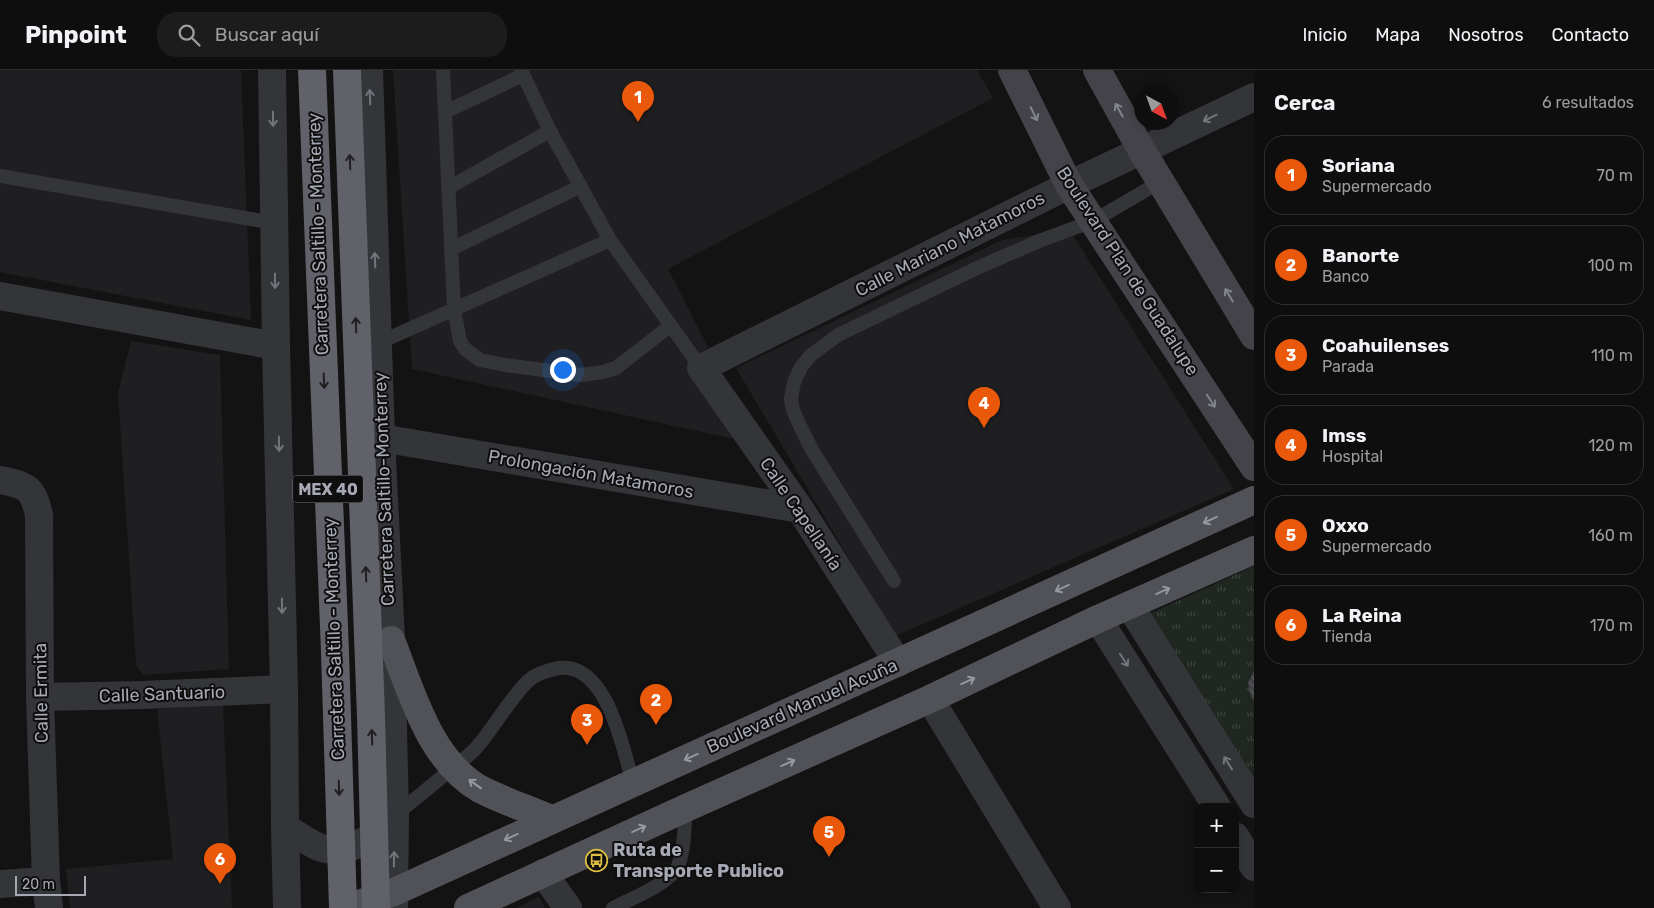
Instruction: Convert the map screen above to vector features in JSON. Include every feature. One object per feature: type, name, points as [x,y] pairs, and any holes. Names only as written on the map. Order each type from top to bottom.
[{"type":"highway","name":"Carretera Saltillo - Monterrey","points":[[312,70],[343,908]]},
{"type":"highway","name":"Carretera Saltillo - Monterrey","points":[[347,70],[371,716],[388,903]]},
{"type":"main road","name":"Boulevard Plan de Guadalupe","points":[[1012,70],[1069,185],[1254,467]]},
{"type":"main road","points":[[1097,70],[1160,182],[1254,336]]},
{"type":"main road","name":"Boulevard Manuel Acuña","points":[[347,908],[388,903],[551,819],[1254,500]]},
{"type":"main road","points":[[469,908],[930,699],[1098,619],[1254,550]]},
{"type":"main road","points":[[391,640],[432,740],[453,768],[479,788],[551,819]]},
{"type":"street","points":[[272,70],[287,908]]},
{"type":"street","name":"Carretera Saltillo-Monterrey","points":[[369,70],[378,343],[391,640],[395,815],[388,903]]},
{"type":"street","name":"Calle Mariano Matamoros","points":[[701,368],[1069,185],[1254,97]]},
{"type":"street","points":[[0,296],[276,346]]},
{"type":"street","name":"Calle Capellanía","points":[[701,368],[800,509],[898,663]]},
{"type":"street","name":"Prolongación Matamoros","points":[[382,438],[800,509]]},
{"type":"street","name":"Calle Ermita","points":[[10,482],[35,499],[40,515],[40,697],[47,895]]},
{"type":"street","points":[[1130,606],[1254,804]]},
{"type":"street","points":[[1098,619],[1214,803]]},
{"type":"street","name":"Calle Santuario","points":[[40,697],[284,690]]},
{"type":"street","points":[[930,699],[1057,908]]},
{"type":"street","points":[[1168,729],[1198,714]]},
{"type":"street","points":[[285,827],[320,847],[333,850],[364,843],[395,815]]},
{"type":"street","points":[[1239,842],[1254,866]]},
{"type":"street","points":[[543,873],[568,908]]},
{"type":"street","points":[[0,884],[47,895]]},
{"type":"lane","points":[[443,70],[454,310],[460,341],[465,349],[480,360],[581,375],[616,368],[670,326]]},
{"type":"lane","points":[[445,112],[522,72],[550,131],[610,240],[701,368]]},
{"type":"lane","points":[[448,188],[550,131]]},
{"type":"lane","points":[[0,176],[274,223]]},
{"type":"lane","points":[[894,580],[812,450],[793,410],[791,398],[794,382],[801,367],[811,355],[838,335],[977,268],[1093,220],[1160,182]]},
{"type":"lane","points":[[451,249],[581,186]]},
{"type":"lane","points":[[378,343],[610,240]]},
{"type":"lane","points":[[395,815],[478,746],[529,680],[548,670],[567,667],[577,670],[588,677],[604,697],[617,728],[633,783]]},
{"type":"lane","points":[[613,908],[652,888],[667,878],[677,868],[681,855],[686,808]]},
{"type":"shaded area","points":[[0,70],[241,70],[251,320],[0,272]]},
{"type":"shaded area","points":[[393,70],[977,70],[993,98],[668,269],[708,347],[689,363],[734,439],[412,369]]},
{"type":"shaded area","points":[[1069,229],[1234,489],[895,636],[736,368],[1002,240]]},
{"type":"shaded area","points":[[131,341],[220,355],[229,669],[143,675],[136,665],[118,392]]},
{"type":"shaded area","points":[[223,705],[232,908],[70,908],[66,869],[173,859],[157,709]]},
{"type":"shaded area","points":[[539,897],[545,908],[516,908]]},
{"type":"green space","points":[[1254,566],[1254,784],[1149,614]]},
{"type":"building","points":[[1254,671],[1254,700],[1251,697],[1248,683]]},
{"type":"place","name":"Soriana","points":[[638,122]]},
{"type":"place","name":"Imss","points":[[984,428]]},
{"type":"place","name":"Banorte","points":[[656,725]]},
{"type":"place","name":"Coahuilenses","points":[[587,745]]},
{"type":"place","name":"Oxxo","points":[[829,857]]},
{"type":"place","name":"Ruta de Transporte Publico","points":[[597,860]]},
{"type":"place","name":"La Reina","points":[[220,884]]}]
